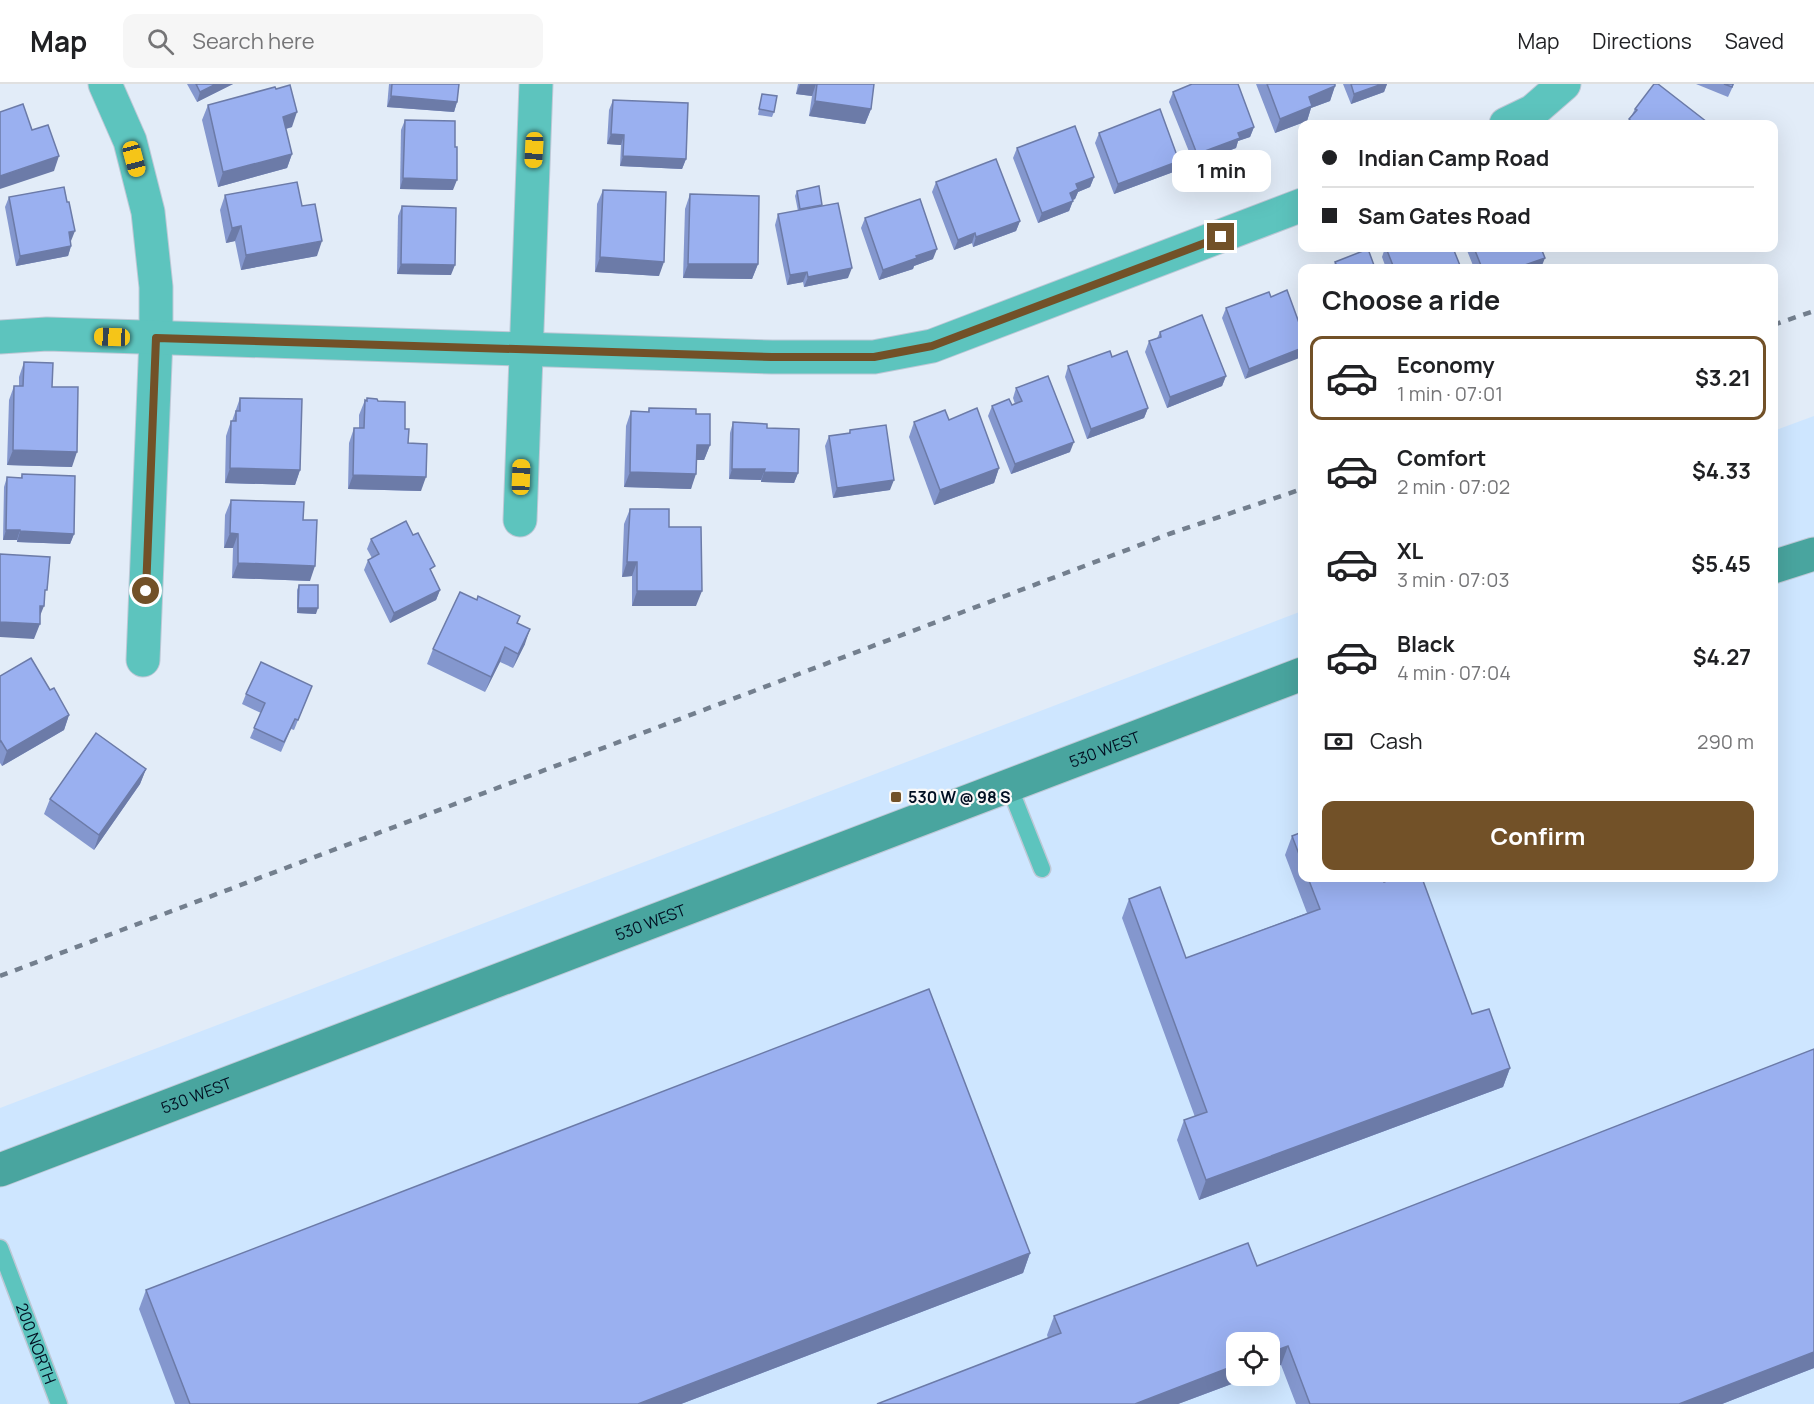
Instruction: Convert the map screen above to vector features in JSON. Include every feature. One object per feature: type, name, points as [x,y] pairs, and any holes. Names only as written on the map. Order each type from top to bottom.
[{"type":"street","points":[[105,84],[130,141],[148,212],[156,287],[143,660]]},
{"type":"street","points":[[520,520],[536,84]]},
{"type":"street","points":[[1514,120],[1533,111],[1564,84]]},
{"type":"street","points":[[0,337],[47,334],[772,357],[874,357],[932,346],[1298,208]]},
{"type":"street","points":[[1778,565],[1814,554]]},
{"type":"street","name":"530 WEST","points":[[0,1170],[1298,676]]},
{"type":"lane","points":[[1009,786],[1042,869]]},
{"type":"lane","name":"200 NORTH","points":[[0,1248],[59,1404]]},
{"type":"shaded area","points":[[1814,416],[1814,1404],[0,1404],[0,1108],[1298,613],[1298,882],[1778,882],[1778,429]]},
{"type":"building","points":[[196,84],[216,84],[200,92]]},
{"type":"building","points":[[392,84],[459,84],[457,102],[391,96]]},
{"type":"building","points":[[817,84],[874,84],[871,109],[815,101]]},
{"type":"building","points":[[1192,84],[1238,84],[1254,127],[1238,133],[1240,138],[1197,154],[1173,92]]},
{"type":"building","points":[[1267,84],[1335,84],[1335,86],[1309,97],[1312,106],[1280,119]]},
{"type":"building","points":[[1351,84],[1382,84],[1354,94]]},
{"type":"building","points":[[1654,84],[1658,84],[1704,120],[1630,120],[1637,110],[1635,109]]},
{"type":"building","points":[[290,85],[297,112],[283,117],[292,154],[223,172],[208,105]]},
{"type":"building","points":[[762,94],[777,96],[774,112],[759,109]]},
{"type":"building","points":[[613,100],[688,103],[686,159],[623,156],[624,135],[611,134]]},
{"type":"building","points":[[23,104],[32,130],[48,125],[59,156],[0,176],[0,112]]},
{"type":"building","points":[[1160,109],[1179,161],[1118,184],[1099,133]]},
{"type":"building","points":[[405,120],[455,121],[457,180],[403,178]]},
{"type":"building","points":[[1075,126],[1094,177],[1076,184],[1078,189],[1070,193],[1073,201],[1042,213],[1017,148]]},
{"type":"building","points":[[996,159],[1020,221],[976,237],[975,233],[958,240],[936,182]]},
{"type":"building","points":[[297,182],[302,206],[315,204],[322,241],[246,255],[241,226],[232,228],[225,195]]},
{"type":"building","points":[[819,186],[822,205],[800,209],[797,191]]},
{"type":"building","points":[[64,187],[75,231],[69,232],[71,246],[20,256],[9,197]]},
{"type":"building","points":[[603,190],[666,192],[664,262],[600,257]]},
{"type":"building","points":[[690,194],[759,196],[758,264],[688,264]]},
{"type":"building","points":[[920,199],[937,249],[883,270],[865,218]]},
{"type":"building","points":[[838,203],[852,268],[808,277],[807,272],[790,275],[778,214]]},
{"type":"building","points":[[402,206],[456,208],[455,265],[401,264]]},
{"type":"building","points":[[1360,252],[1369,252],[1374,264],[1336,264],[1335,262]]},
{"type":"building","points":[[1388,252],[1455,252],[1459,264],[1392,264]]},
{"type":"building","points":[[1476,252],[1543,252],[1545,258],[1528,264],[1480,264]]},
{"type":"building","points":[[1287,290],[1298,320],[1298,350],[1249,369],[1226,308],[1269,292],[1271,297]]},
{"type":"building","points":[[1202,315],[1226,376],[1170,397],[1149,341],[1161,337],[1160,332]]},
{"type":"building","points":[[1110,351],[1112,357],[1127,351],[1148,408],[1091,429],[1068,366]]},
{"type":"building","points":[[24,362],[53,363],[52,387],[78,387],[77,452],[13,450],[14,386],[23,386]]},
{"type":"building","points":[[1048,376],[1074,442],[1015,464],[992,406],[1009,399],[1012,405],[1022,401],[1016,388]]},
{"type":"building","points":[[240,398],[302,399],[300,470],[230,468],[231,421],[236,421],[236,411],[240,411]]},
{"type":"building","points":[[367,398],[378,401],[405,402],[405,429],[409,429],[408,443],[427,444],[426,477],[353,475],[354,428],[364,428]]},
{"type":"building","points":[[649,408],[696,409],[696,414],[710,414],[710,445],[697,445],[696,474],[630,472],[631,411],[649,412]]},
{"type":"building","points":[[977,408],[999,468],[940,490],[914,422],[945,410],[949,420]]},
{"type":"building","points":[[733,422],[767,424],[767,428],[799,429],[798,473],[764,472],[765,469],[732,469]]},
{"type":"building","points":[[886,425],[894,480],[837,488],[829,436],[850,433],[850,430]]},
{"type":"building","points":[[22,474],[75,476],[74,534],[6,530],[7,477],[22,478]]},
{"type":"building","points":[[231,500],[304,502],[303,520],[317,520],[315,566],[238,563],[238,534],[230,533]]},
{"type":"building","points":[[630,509],[669,509],[669,527],[701,527],[702,591],[637,591],[637,562],[627,562]]},
{"type":"building","points":[[406,521],[413,535],[418,533],[435,566],[430,569],[440,590],[394,613],[368,560],[379,554],[371,539]]},
{"type":"building","points":[[0,554],[50,557],[44,606],[40,606],[40,624],[0,622]]},
{"type":"building","points":[[299,585],[318,585],[318,608],[298,608]]},
{"type":"building","points":[[460,592],[477,600],[478,596],[520,616],[517,623],[530,629],[518,654],[505,647],[491,677],[433,649]]},
{"type":"building","points":[[31,658],[50,690],[54,688],[69,715],[7,751],[0,742],[0,676]]},
{"type":"building","points":[[261,662],[312,686],[298,720],[295,719],[284,742],[254,728],[265,703],[246,694]]},
{"type":"building","points":[[96,733],[146,769],[99,835],[50,799]]},
{"type":"building","points":[[1298,834],[1298,852],[1292,836]]},
{"type":"building","points":[[1310,882],[1423,882],[1472,1014],[1489,1009],[1510,1068],[1206,1180],[1184,1120],[1207,1112],[1129,899],[1160,887],[1186,958],[1320,909]]},
{"type":"building","points":[[929,989],[1030,1253],[638,1404],[190,1404],[146,1290]]},
{"type":"building","points":[[1814,1049],[1814,1352],[1679,1404],[1310,1404],[1288,1346],[1280,1349],[1280,1332],[1226,1332],[1226,1369],[1135,1404],[877,1404],[1061,1333],[1054,1316],[1248,1243],[1257,1266]]},
{"type":"railway","points":[[1778,323],[1814,311]]},
{"type":"railway","points":[[0,976],[1169,534],[1298,490]]},
{"type":"place","name":"530 W @ 98 S","points":[[896,797]]},
{"type":"route","points":[[146,591],[156,338],[772,357],[874,357],[932,346],[1221,237]]}]
